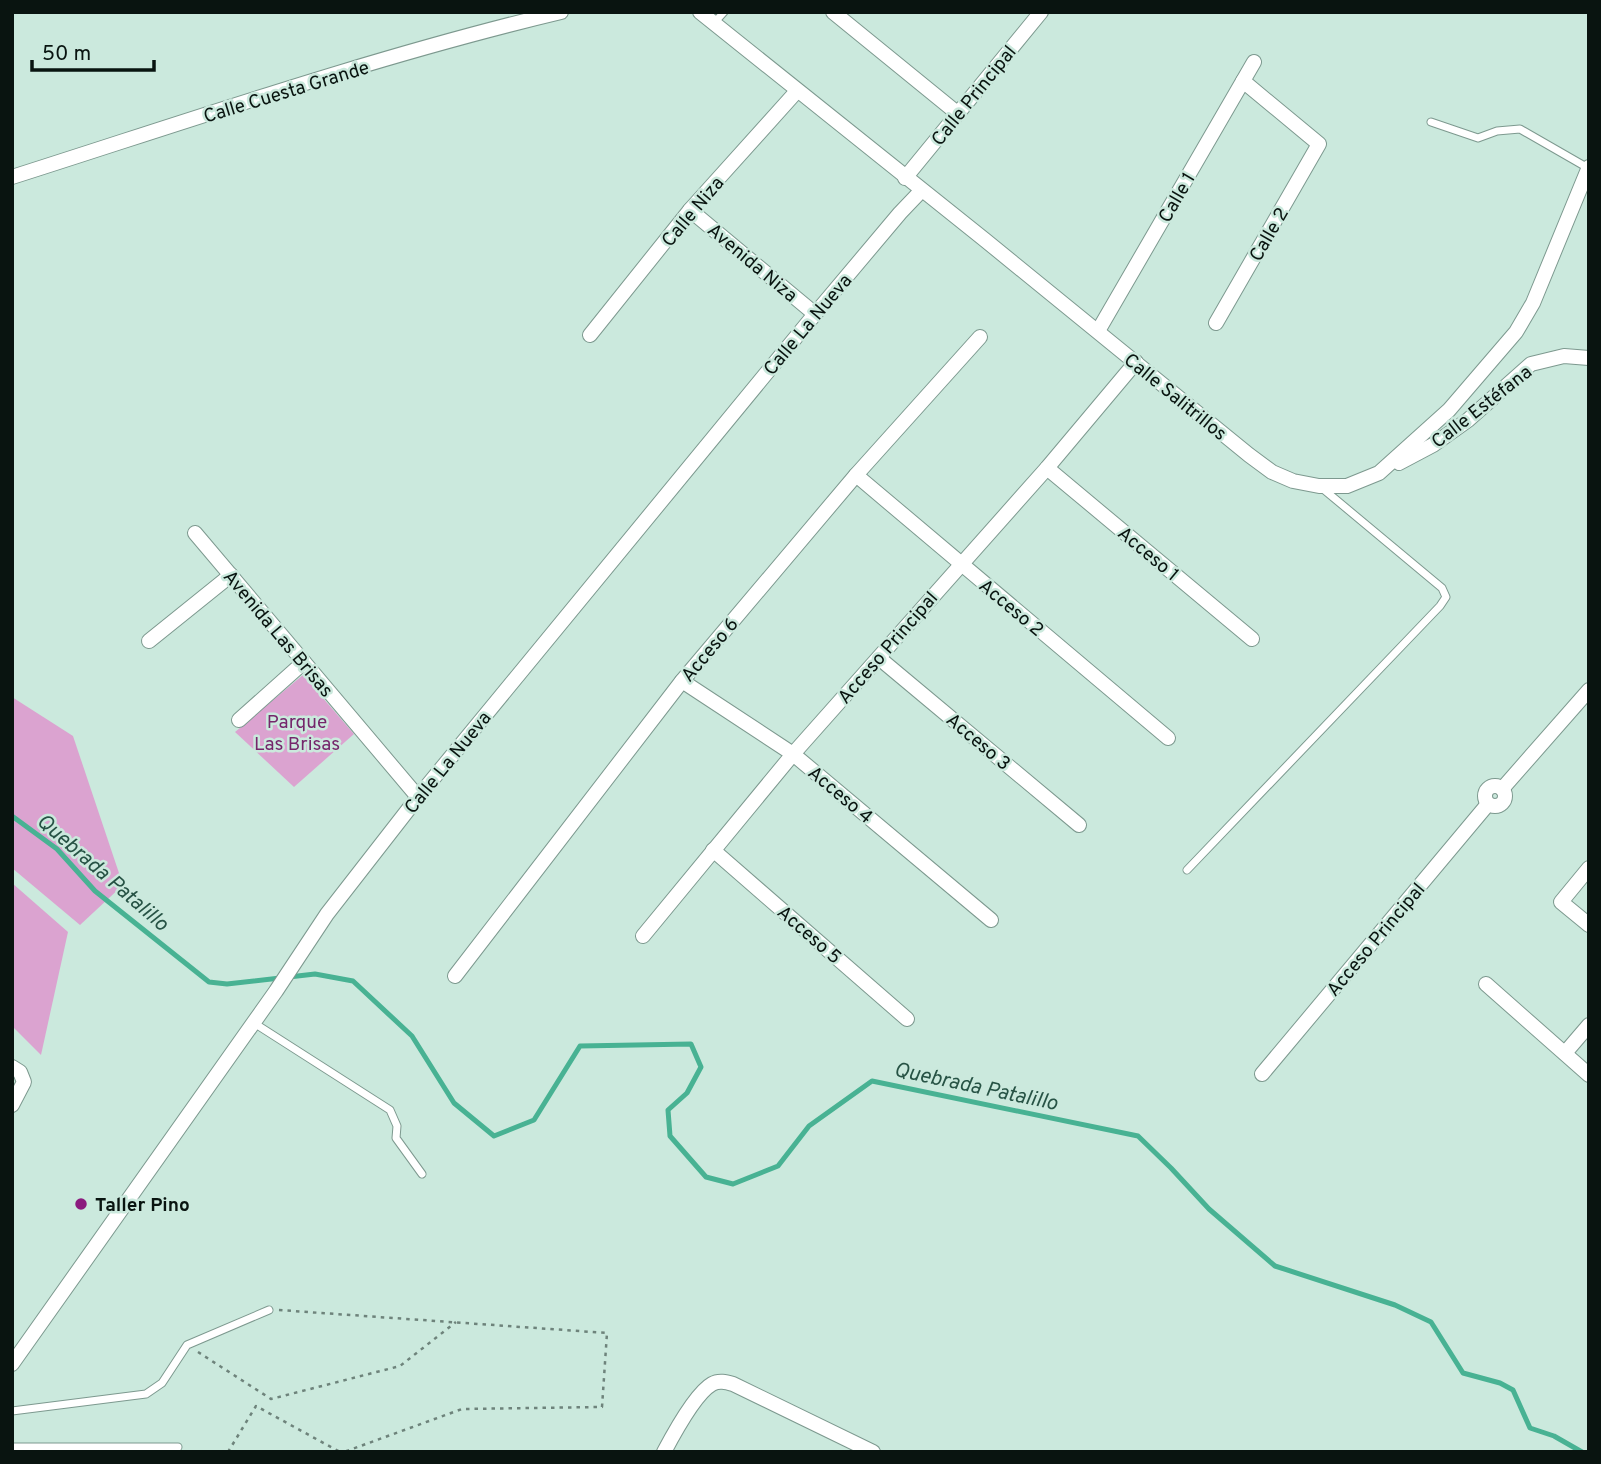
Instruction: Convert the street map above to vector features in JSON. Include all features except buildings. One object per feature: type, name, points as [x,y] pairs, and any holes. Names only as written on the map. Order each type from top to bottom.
[{"type":"street","name":"Calle Cuesta Grande","points":[[12,177],[307,83],[510,24],[561,12]]},
{"type":"street","name":"Calle Salitrillos","points":[[700,12],[719,17],[797,91],[1249,455],[1272,472],[1293,481],[1319,486],[1347,486],[1379,473],[1449,410],[1516,332],[1533,303],[1589,167]]},
{"type":"street","points":[[833,12],[957,113]]},
{"type":"street","name":"Calle Principal","points":[[905,178],[1037,13]]},
{"type":"street","name":"Calle 1","points":[[1098,331],[1254,62]]},
{"type":"street","name":"Calle 2","points":[[1216,323],[1319,144],[1244,81]]},
{"type":"street","name":"Calle Niza","points":[[590,335],[690,210],[797,91]]},
{"type":"street","name":"Calle La Nueva","points":[[12,1364],[276,991],[327,914],[418,797],[815,314],[921,191]]},
{"type":"street","name":"Avenida Niza","points":[[690,210],[815,314]]},
{"type":"street","name":"Acceso 6","points":[[455,976],[682,681],[856,475],[979,337]]},
{"type":"street","name":"Calle Estéfana","points":[[1379,473],[1433,445],[1468,420],[1531,364],[1564,356],[1589,358]]},
{"type":"street","name":"Acceso Principal","points":[[643,936],[793,754],[1047,468],[1136,362]]},
{"type":"street","name":"Acceso 1","points":[[1047,468],[1252,639]]},
{"type":"street","name":"Acceso 2","points":[[856,475],[1168,738]]},
{"type":"street","name":"Avenida Las Brisas","points":[[195,533],[418,797]]},
{"type":"street","points":[[149,641],[231,575]]},
{"type":"street","name":"Acceso 3","points":[[879,657],[1079,825]]},
{"type":"street","points":[[239,720],[304,662]]},
{"type":"street","name":"Acceso 4","points":[[682,681],[793,754],[991,920]]},
{"type":"street","name":"Acceso Principal","points":[[1262,1074],[1488,804],[1497,807],[1502,803],[1505,798],[1502,789],[1589,690]]},
{"type":"street","name":"Acceso 5","points":[[713,850],[908,1019]]},
{"type":"street","points":[[1589,868],[1561,902],[1589,925]]},
{"type":"street","points":[[1486,984],[1589,1075]]},
{"type":"street","points":[[1565,1053],[1589,1026]]},
{"type":"street","points":[[12,1067],[20,1072],[24,1082],[12,1105]]},
{"type":"street","points":[[664,1452],[699,1396],[714,1382],[723,1381],[873,1452]]},
{"type":"lane","points":[[1431,122],[1478,138],[1497,131],[1520,129],[1589,167]]},
{"type":"lane","points":[[1188,870],[1446,597],[1442,588],[1319,486]]},
{"type":"lane","points":[[254,1022],[390,1110],[397,1126],[396,1138],[422,1174]]},
{"type":"lane","points":[[12,1411],[146,1394],[162,1383],[187,1345],[270,1310]]},
{"type":"lane","points":[[12,1447],[178,1447]]},
{"type":"path","points":[[228,1452],[256,1406],[342,1452],[462,1409],[602,1407],[607,1333],[270,1310]]},
{"type":"path","points":[[187,1345],[271,1399],[400,1366],[456,1322]]},
{"type":"green space","name":"Parque Las Brisas","points":[[303,675],[354,734],[294,787],[235,732]]},
{"type":"green space","points":[[12,697],[73,736],[123,885],[80,925],[12,868]]},
{"type":"green space","points":[[12,883],[68,932],[41,1055],[12,1026]]},
{"type":"waterway","name":"Quebrada Patalillo","points":[[12,816],[57,849],[95,891],[209,982],[227,984],[315,974],[353,981],[412,1036],[454,1103],[494,1136],[534,1120],[580,1046],[691,1044],[701,1067],[687,1093],[668,1110],[670,1136],[706,1177],[733,1184],[778,1166],[809,1126],[872,1081],[1138,1136],[1209,1209],[1275,1266],[1395,1305],[1431,1322],[1463,1373],[1500,1383],[1513,1390],[1530,1428],[1554,1436],[1582,1452]]},
{"type":"place","name":"Taller Pino","points":[[81,1204]]}]
